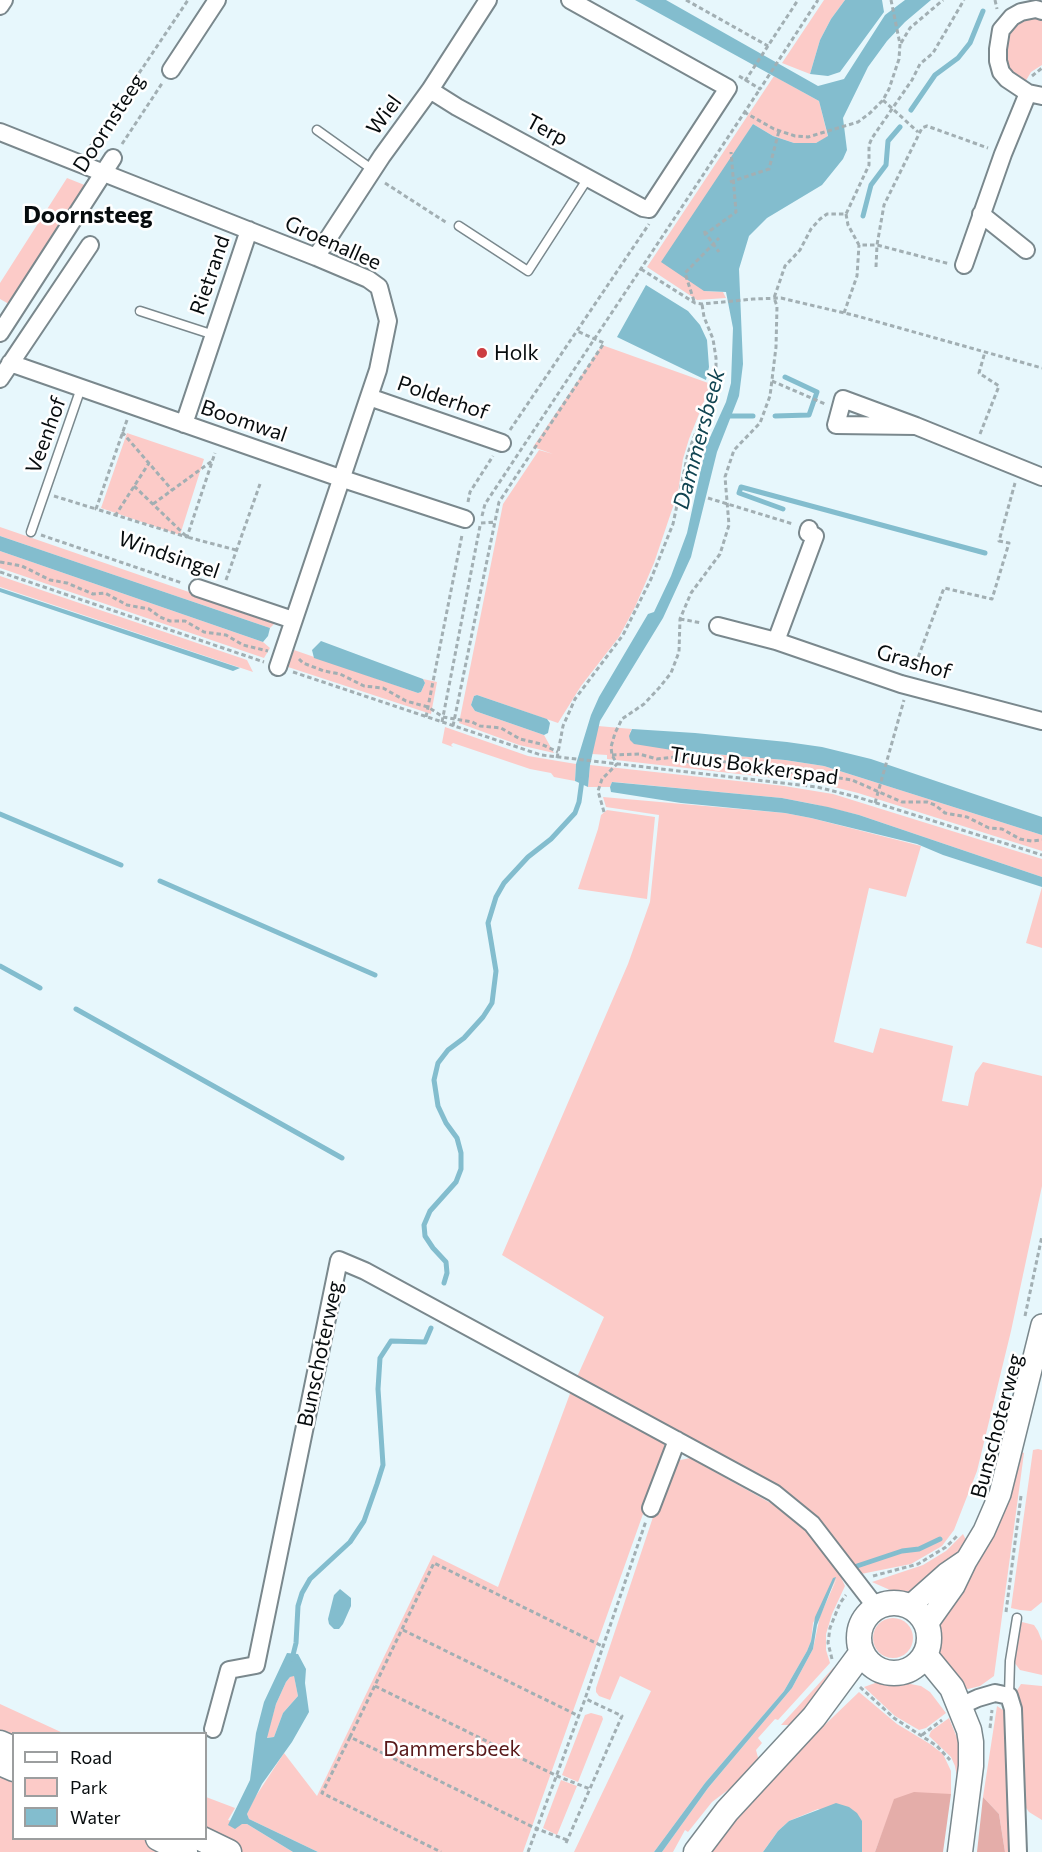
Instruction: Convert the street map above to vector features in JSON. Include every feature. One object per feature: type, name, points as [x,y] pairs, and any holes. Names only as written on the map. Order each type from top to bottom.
[{"type":"main road","points":[[887,1603],[910,1606],[927,1624],[929,1645],[918,1662],[901,1673],[880,1671],[866,1660],[862,1652],[859,1632],[862,1622],[876,1607],[887,1603]]},
{"type":"main road","points":[[852,1680],[862,1652]]},
{"type":"main road","points":[[918,1662],[952,1688],[969,1730],[971,1753],[960,1852]]},
{"type":"main road","points":[[696,1852],[727,1811],[814,1717],[830,1693],[852,1680],[880,1671]]},
{"type":"main road","points":[[160,1840],[185,1852]]},
{"type":"main road","points":[[202,1840],[229,1852]]},
{"type":"street","points":[[0,6],[4,0]]},
{"type":"street","name":"Doornsteeg","points":[[171,70],[217,0]]},
{"type":"street","name":"Wiel","points":[[316,257],[430,90],[488,0]]},
{"type":"street","points":[[570,0],[728,88],[649,211]]},
{"type":"street","points":[[964,265],[1003,154],[1035,95],[1007,80],[1001,72],[998,61],[1001,30],[1012,17],[1021,12],[1036,9],[1042,11]]},
{"type":"street","name":"Terp","points":[[430,90],[649,211]]},
{"type":"street","name":"Groenallee","points":[[0,132],[109,165],[249,230],[368,279],[380,287],[388,321],[378,370],[280,660]]},
{"type":"street","name":"Doornsteeg","points":[[0,333],[109,165]]},
{"type":"street","points":[[981,214],[1026,250]]},
{"type":"street","name":"Rietrand","points":[[184,424],[249,230]]},
{"type":"street","points":[[0,379],[90,245]]},
{"type":"street","name":"Boomwal","points":[[10,363],[220,437],[465,519]]},
{"type":"street","name":"Polderhof","points":[[369,397],[503,442]]},
{"type":"street","points":[[916,426],[1042,477]]},
{"type":"street","points":[[776,641],[815,536],[808,533],[809,529]]},
{"type":"street","name":"Windsingel","points":[[198,588],[293,620]]},
{"type":"street","name":"Grashof","points":[[718,626],[776,641],[908,686],[1042,721]]},
{"type":"street","name":"Bunschoterweg","points":[[213,1729],[228,1670],[256,1665],[339,1260],[365,1271],[755,1482],[796,1509],[825,1539],[857,1585],[876,1607]]},
{"type":"street","name":"Bunschoterweg","points":[[927,1624],[954,1586],[984,1531],[1000,1494],[1033,1324]]},
{"type":"street","points":[[651,1508],[677,1440]]},
{"type":"street","name":"Bunschoterweg","points":[[910,1606],[946,1574],[966,1561]]},
{"type":"street","points":[[958,1707],[995,1693],[1009,1696],[1012,1709],[1018,1852]]},
{"type":"lane","points":[[317,130],[372,172]]},
{"type":"lane","points":[[459,226],[528,271],[588,178]]},
{"type":"lane","name":"Rietrand","points":[[140,311],[214,335]]},
{"type":"lane","name":"Veenhof","points":[[30,532],[81,388]]},
{"type":"lane","points":[[1009,1696],[1010,1661],[1017,1618]]},
{"type":"path","points":[[89,148],[188,0]]},
{"type":"path","points":[[686,0],[767,48]]},
{"type":"path","points":[[752,69],[798,0]]},
{"type":"path","points":[[767,78],[818,0]]},
{"type":"path","points":[[744,112],[779,131],[802,136],[822,133],[858,122],[883,100],[899,59],[900,44],[891,0]]},
{"type":"path","points":[[900,44],[910,28],[943,0]]},
{"type":"path","points":[[844,313],[857,276],[859,245],[848,225],[846,214],[869,165],[869,145],[920,64],[933,53],[964,0]]},
{"type":"path","name":"Doornsteeg","points":[[109,165],[171,70]]},
{"type":"path","points":[[442,722],[485,504],[760,88]]},
{"type":"path","points":[[883,100],[918,132]]},
{"type":"path","points":[[876,267],[876,245],[884,205],[918,132],[922,128],[927,126],[1003,154]]},
{"type":"path","points":[[732,182],[769,169],[779,131]]},
{"type":"path","points":[[719,252],[704,233],[736,212],[731,152]]},
{"type":"path","points":[[372,172],[453,227],[459,226]]},
{"type":"path","points":[[426,717],[470,492],[577,331],[649,211]]},
{"type":"path","points":[[604,812],[598,791],[602,779],[617,764],[612,756],[611,747],[615,733],[622,719],[644,704],[671,673],[679,652],[680,619],[691,593],[720,554],[729,525],[725,477],[734,450],[760,423],[770,396],[776,337],[777,306],[774,298],[785,267],[800,250],[811,229],[820,219],[827,214],[846,214]]},
{"type":"path","points":[[694,303],[685,273],[719,238]]},
{"type":"path","points":[[859,245],[876,245],[954,266],[964,265]]},
{"type":"path","points":[[641,269],[694,303],[782,298],[1042,368]]},
{"type":"path","points":[[0,562],[22,566],[50,580],[67,583],[93,594],[105,593],[127,605],[149,609],[170,621],[185,621],[204,632],[226,635],[243,645],[280,660],[299,658],[303,663],[340,674],[364,686],[383,688],[406,701],[428,706],[443,717],[480,726],[501,728],[520,739],[541,744],[558,752],[563,726],[575,699],[623,635],[655,570],[673,524],[688,453],[716,380],[713,339],[704,317],[702,304]]},
{"type":"path","points":[[453,726],[499,502],[604,343],[577,331]]},
{"type":"path","points":[[974,450],[999,386],[979,373],[985,352]]},
{"type":"path","points":[[772,381],[822,402]]},
{"type":"path","points":[[96,509],[131,406]]},
{"type":"path","points":[[122,432],[172,490]]},
{"type":"path","points":[[134,486],[187,537],[220,437]]},
{"type":"path","points":[[518,454],[526,461]]},
{"type":"path","points":[[153,504],[212,461]]},
{"type":"path","points":[[115,516],[148,463]]},
{"type":"path","points":[[875,803],[908,686],[944,588],[992,599],[1009,543],[999,541],[1019,468]]},
{"type":"path","points":[[220,596],[260,484]]},
{"type":"path","name":"Veenhof","points":[[44,493],[115,516],[236,550]]},
{"type":"path","points":[[708,498],[809,529]]},
{"type":"path","name":"Windsingel","points":[[30,532],[198,588]]},
{"type":"path","points":[[680,619],[718,626]]},
{"type":"path","name":"Truus Bokkerspad","points":[[558,752],[559,758],[798,783],[834,790],[1042,855]]},
{"type":"path","points":[[612,756],[639,754],[657,759],[675,757],[694,764],[705,765],[720,761],[753,767],[769,766],[784,772],[811,770],[826,776],[852,780],[902,802],[927,802],[945,813],[967,817],[989,828],[1002,829],[1020,839],[1042,840]]},
{"type":"path","points":[[1033,1324],[1042,1236]]},
{"type":"path","name":"Bunschoterweg","points":[[1006,1613],[1021,1492]]},
{"type":"path","points":[[528,1852],[579,1716],[651,1508]]},
{"type":"path","points":[[958,1707],[922,1735],[894,1718],[852,1680],[830,1654],[829,1635],[840,1603],[857,1585],[868,1578],[908,1568],[927,1560],[946,1547],[963,1530]]},
{"type":"path","points":[[441,1852],[322,1794],[434,1563],[602,1646]]},
{"type":"path","points":[[402,1630],[579,1716]]},
{"type":"path","points":[[375,1686],[557,1776],[590,1789]]},
{"type":"path","points":[[350,1737],[566,1842],[622,1716],[585,1699]]},
{"type":"green space","points":[[824,0],[845,0],[831,19],[820,40],[810,74],[782,63]]},
{"type":"green space","points":[[1027,16],[1042,18],[1042,65],[1031,72],[1024,84],[1010,74],[1002,58],[1003,41],[1011,28]]},
{"type":"green space","points":[[774,76],[819,101],[828,137],[816,143],[794,143],[773,136],[753,124],[729,163],[704,291],[723,292],[726,298],[697,300],[647,267]]},
{"type":"green space","points":[[67,178],[87,186],[9,304],[0,299],[0,283]]},
{"type":"green space","points":[[602,345],[711,384],[689,439],[683,459],[678,492],[654,563],[635,607],[619,637],[581,686],[558,723],[477,695],[474,696],[471,705],[475,711],[544,735],[554,753],[519,745],[459,723],[503,504],[539,450],[553,454],[533,447]]},
{"type":"green space","points":[[127,433],[204,459],[180,535],[101,508]]},
{"type":"green space","points":[[0,527],[276,622],[270,628],[0,536]]},
{"type":"green space","points":[[0,551],[263,642],[270,648],[264,658],[0,568]]},
{"type":"green space","points":[[0,576],[247,660],[253,672],[0,587]]},
{"type":"green space","points":[[294,650],[418,693],[421,692],[425,683],[423,679],[437,682],[431,714],[288,667]]},
{"type":"green space","points":[[598,726],[632,729],[630,732],[678,751],[785,760],[824,766],[1042,835],[1042,851],[858,793],[818,783],[607,759],[607,755],[592,754]]},
{"type":"green space","points":[[445,727],[528,756],[576,764],[575,781],[554,777],[551,773],[530,769],[453,743],[451,745],[453,747],[442,743]]},
{"type":"green space","points":[[590,765],[784,786],[833,794],[1042,859],[1042,877],[859,815],[813,804],[782,798],[614,782],[610,787],[588,787]]},
{"type":"green space","points":[[603,797],[785,813],[921,846],[906,897],[869,888],[834,1042],[873,1053],[880,1028],[953,1046],[942,1101],[968,1106],[975,1073],[983,1062],[1042,1076],[1042,1186],[1011,1331],[977,1471],[954,1530],[942,1546],[911,1564],[861,1574],[824,1527],[778,1487],[577,1377],[604,1317],[502,1255],[628,964],[650,902],[659,815],[606,807]]},
{"type":"green space","points":[[607,810],[655,817],[647,899],[578,889],[601,815]]},
{"type":"green space","points":[[1042,887],[1042,948],[1026,943]]},
{"type":"green space","name":"Dammersbeek","points":[[571,1391],[657,1437],[664,1443],[665,1452],[523,1852],[318,1852],[249,1819],[247,1814],[254,1799],[284,1753],[317,1796],[433,1555],[498,1587]]},
{"type":"green space","points":[[1033,1450],[1042,1450],[1042,1602],[1031,1611],[1011,1608]]},
{"type":"green space","points":[[1021,1452],[1024,1453],[994,1676],[980,1686],[963,1688],[941,1662],[939,1651],[941,1622],[947,1606],[988,1547],[997,1528],[1008,1502]]},
{"type":"green space","points":[[690,1458],[783,1510],[808,1531],[839,1573],[845,1586],[826,1634],[826,1650],[830,1663],[778,1720],[775,1719],[758,1738],[762,1743],[756,1750],[759,1761],[736,1784],[712,1802],[688,1832],[685,1830],[673,1852],[662,1852],[708,1788],[792,1688],[813,1649],[820,1616],[837,1578],[813,1623],[811,1641],[807,1651],[784,1691],[705,1783],[654,1852],[574,1852],[651,1691],[620,1676],[610,1700],[599,1696],[596,1688],[669,1469],[676,1461]]},
{"type":"green space","points":[[963,1534],[967,1542],[952,1560],[911,1592],[890,1590],[872,1582],[923,1565],[946,1551]]},
{"type":"green space","points":[[893,1618],[907,1624],[913,1638],[907,1652],[893,1658],[879,1652],[873,1638],[879,1624]]},
{"type":"green space","points":[[1022,1622],[1034,1625],[1042,1641],[1042,1675],[1020,1670],[1014,1662],[1019,1625]]},
{"type":"green space","points":[[834,1667],[839,1671],[791,1725],[781,1725]]},
{"type":"green space","points":[[294,1675],[298,1696],[283,1713],[274,1737],[266,1738],[276,1704],[286,1682]]},
{"type":"green space","points":[[878,1682],[921,1686],[930,1692],[946,1713],[926,1728],[919,1730],[895,1716],[864,1687]]},
{"type":"green space","points":[[1021,1684],[1042,1686],[1042,1820],[1029,1812],[1024,1805],[1016,1702],[1016,1692]]},
{"type":"green space","points":[[859,1692],[897,1724],[943,1754],[951,1771],[951,1794],[895,1799],[875,1852],[862,1852],[862,1821],[818,1809],[789,1821],[778,1831],[763,1852],[706,1852],[758,1789]]},
{"type":"green space","points":[[0,1704],[61,1732],[12,1732],[12,1743],[0,1737]]},
{"type":"green space","points":[[997,1706],[1006,1714],[1012,1852],[1005,1852],[999,1814],[983,1797]]},
{"type":"green space","points":[[591,1713],[602,1716],[603,1719],[578,1782],[562,1775],[585,1715]]},
{"type":"green space","points":[[949,1718],[960,1745],[958,1782],[951,1757],[929,1736],[931,1731]]},
{"type":"green space","points":[[0,1768],[12,1774],[12,1840],[148,1840],[173,1852],[0,1852]]},
{"type":"green space","points":[[561,1780],[577,1786],[557,1835],[543,1828]]},
{"type":"green space","points":[[207,1797],[235,1808],[228,1820],[247,1824],[293,1852],[241,1852],[207,1835]]},
{"type":"shaded area","points":[[914,1792],[951,1794],[943,1852],[875,1852],[894,1799]]},
{"type":"shaded area","points":[[983,1797],[999,1814],[1005,1852],[977,1852]]},
{"type":"water","points":[[635,0],[666,0],[818,86],[844,79],[885,15],[905,0],[931,0],[887,41],[868,67],[843,118],[847,150],[843,159],[822,185],[767,218],[749,236],[739,269],[743,364],[739,396],[717,452],[691,557],[663,618],[600,721],[590,765],[588,787],[575,781],[576,764],[591,715],[599,697],[648,614],[654,612],[671,576],[687,533],[706,446],[726,402],[731,383],[733,328],[726,292],[704,291],[661,262],[753,124],[773,136],[794,143],[816,143],[828,136],[819,101]]},
{"type":"water","points":[[845,0],[882,0],[884,12],[840,72],[828,76],[810,74],[820,40],[831,19]]},
{"type":"water","points":[[646,285],[688,311],[700,325],[707,340],[709,367],[706,380],[617,337]]},
{"type":"water","points":[[0,536],[270,628],[268,636],[263,642],[0,551]]},
{"type":"water","points":[[0,588],[240,668],[233,671],[0,592]]},
{"type":"water","points":[[321,641],[423,679],[425,683],[421,692],[418,693],[314,658],[312,650]]},
{"type":"water","points":[[477,695],[547,719],[550,723],[548,733],[544,735],[475,711],[471,705],[474,696]]},
{"type":"water","points":[[632,729],[787,742],[822,747],[871,759],[1042,817],[1042,835],[824,766],[785,760],[678,751],[634,744],[629,736]]},
{"type":"water","points":[[612,782],[782,798],[828,807],[859,815],[1042,877],[1042,887],[943,855],[917,844],[811,818],[785,813],[681,803],[611,792]]},
{"type":"water","points":[[836,1577],[817,1625],[813,1649],[792,1688],[708,1788],[662,1852],[654,1852],[705,1783],[784,1691],[807,1651],[815,1617],[833,1578]]},
{"type":"water","points":[[340,1589],[351,1598],[351,1606],[343,1624],[339,1629],[334,1629],[328,1619],[334,1595]]},
{"type":"water","points":[[287,1653],[298,1654],[306,1669],[305,1683],[309,1712],[292,1742],[262,1784],[247,1814],[249,1819],[318,1852],[293,1852],[247,1824],[242,1824],[235,1829],[228,1825],[250,1780],[256,1733],[264,1702]],"holes":[[[294,1676],[298,1696],[283,1713],[274,1737],[267,1738],[276,1704],[290,1677]]]},
{"type":"water","points":[[836,1803],[849,1807],[862,1821],[862,1852],[763,1852],[778,1831],[789,1821]]},
{"type":"waterway","points":[[911,110],[935,75],[958,58],[970,43],[983,11]]},
{"type":"waterway","points":[[863,216],[871,185],[886,165],[888,141],[900,127]]},
{"type":"waterway","points":[[775,416],[809,415],[817,392],[785,377]]},
{"type":"waterway","points":[[724,416],[753,416]]},
{"type":"waterway","points":[[783,509],[739,493],[741,487],[985,553]]},
{"type":"waterway","name":"Dammersbeek","points":[[444,1283],[447,1273],[446,1262],[425,1236],[424,1225],[430,1211],[456,1182],[461,1169],[461,1153],[457,1138],[446,1123],[438,1106],[434,1080],[438,1063],[448,1050],[464,1038],[483,1017],[492,1003],[496,971],[488,923],[496,897],[504,883],[528,857],[551,839],[575,813],[582,780]]},
{"type":"waterway","points":[[0,814],[121,865]]},
{"type":"waterway","points":[[160,881],[375,975]]},
{"type":"waterway","points":[[0,966],[40,988]]},
{"type":"waterway","points":[[76,1009],[342,1158]]},
{"type":"waterway","name":"Dammersbeek","points":[[292,1659],[296,1643],[298,1606],[302,1593],[310,1579],[350,1542],[364,1521],[383,1465],[378,1389],[380,1358],[391,1341],[425,1342],[431,1328]]},
{"type":"waterway","points":[[857,1566],[902,1551],[919,1549],[940,1539]]},
{"type":"place","name":"Holk","points":[[482,353]]},
{"type":"district","name":"Doornsteeg","points":[[88,215]]}]
